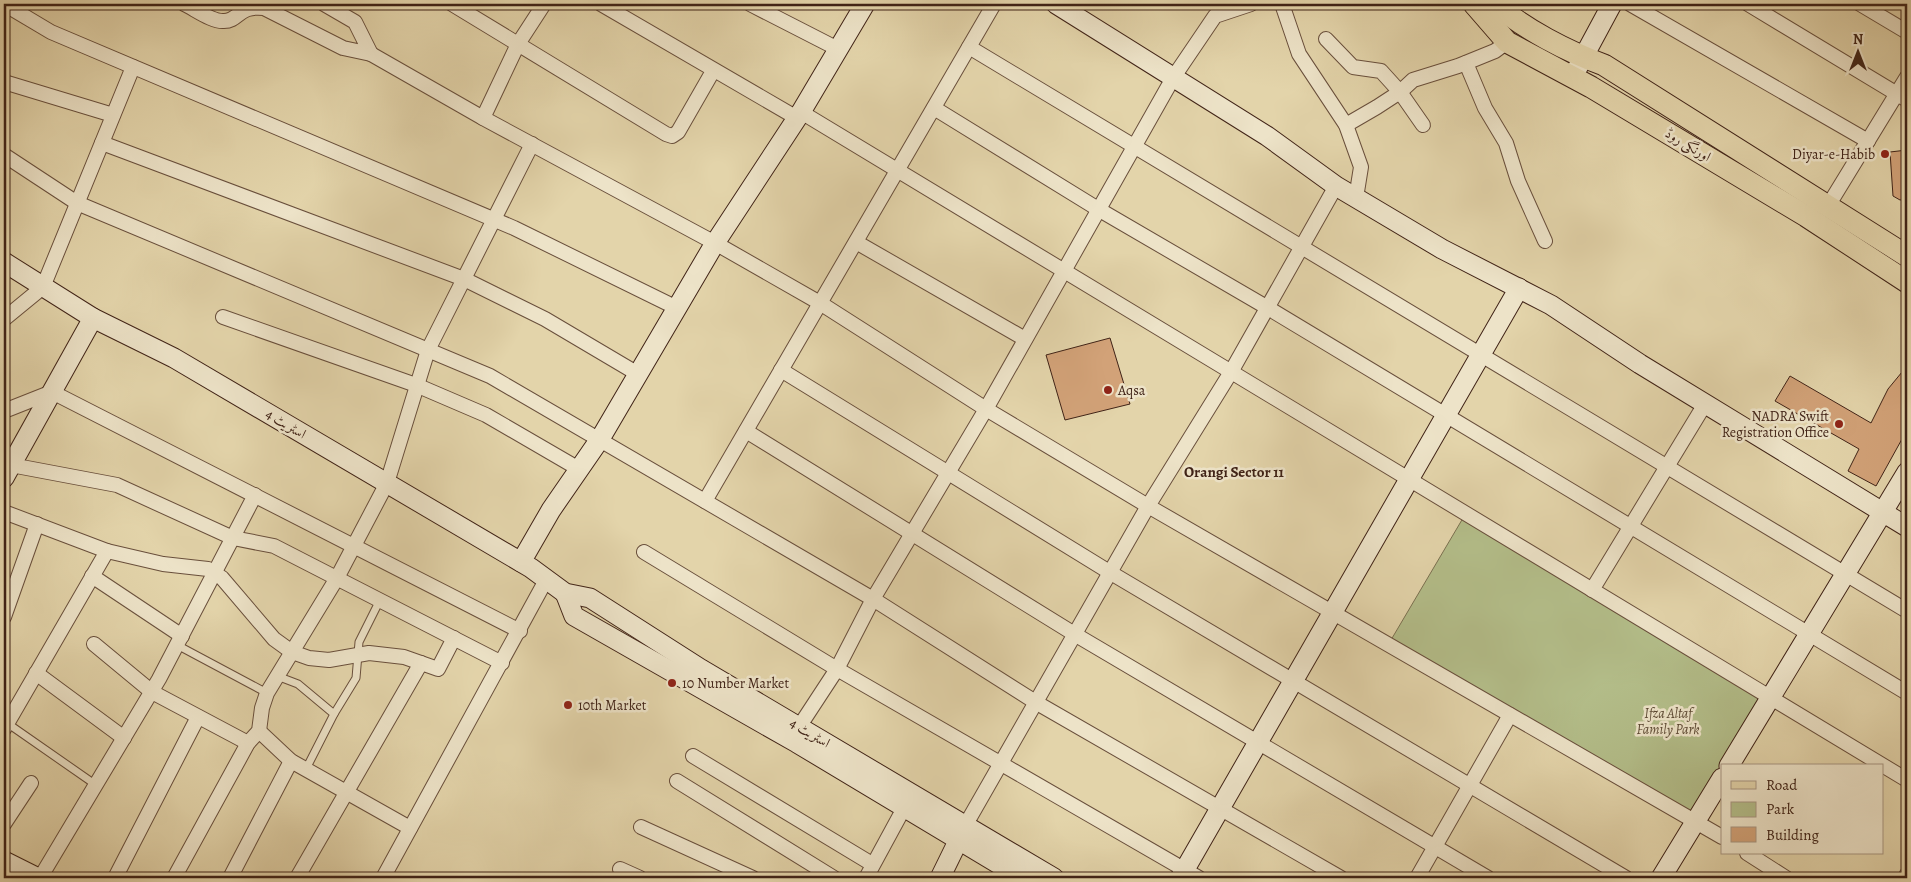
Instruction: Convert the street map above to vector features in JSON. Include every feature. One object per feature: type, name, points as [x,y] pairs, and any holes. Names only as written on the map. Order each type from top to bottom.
[{"type":"main road","name":"اورنگی روڈ","points":[[1474,4],[1507,42],[1573,77],[1806,216],[1907,282]]},
{"type":"main road","name":"اورنگی روڈ","points":[[1496,4],[1510,17],[1584,58],[1604,65],[1907,256]]},
{"type":"street","points":[[4,4],[51,32],[493,219],[677,308]]},
{"type":"street","points":[[184,4],[219,21],[230,20],[243,9],[252,6],[264,8],[343,48],[371,54],[483,118],[715,243],[820,303],[986,409],[1148,506],[1721,836]]},
{"type":"street","points":[[324,4],[355,22],[371,54]]},
{"type":"street","points":[[452,4],[672,136],[678,132],[714,71]]},
{"type":"street","points":[[483,118],[518,44],[544,4]]},
{"type":"street","points":[[601,4],[714,71],[897,169],[1880,764]]},
{"type":"street","points":[[753,4],[838,49]]},
{"type":"street","points":[[521,562],[550,510],[600,439],[715,243],[799,115],[865,4]]},
{"type":"street","points":[[705,501],[994,4]]},
{"type":"street","points":[[1056,4],[1267,136],[1336,186],[1442,249],[1551,305],[1705,404],[1907,527]]},
{"type":"street","points":[[1212,4],[1224,13]]},
{"type":"street","points":[[799,727],[837,669],[873,599],[986,409],[1173,78],[1215,16],[1251,4]]},
{"type":"street","points":[[1282,4],[1299,54],[1346,125],[1361,167],[1356,198]]},
{"type":"street","points":[[1573,77],[1612,4]]},
{"type":"street","points":[[1630,4],[1868,141]]},
{"type":"street","points":[[1748,4],[1902,97]]},
{"type":"street","points":[[1860,4],[1907,32]]},
{"type":"street","points":[[1326,38],[1353,66],[1381,71],[1400,92],[1423,125]]},
{"type":"street","points":[[1346,125],[1400,92],[1413,80],[1466,63],[1495,51],[1507,42]]},
{"type":"street","points":[[969,48],[1302,246],[1480,356],[1907,611]]},
{"type":"street","points":[[1466,63],[1485,108],[1506,143],[1518,181],[1544,241]]},
{"type":"street","points":[[4,319],[43,287],[133,67]]},
{"type":"street","points":[[1828,206],[1868,141],[1902,97],[1907,77]]},
{"type":"street","points":[[4,82],[113,115]]},
{"type":"street","points":[[934,108],[1098,209],[1268,308],[1907,693]]},
{"type":"street","points":[[102,143],[464,278],[545,319],[638,374]]},
{"type":"street","points":[[174,878],[248,743],[259,731],[262,708],[267,693],[337,578],[387,483],[428,350],[532,144]]},
{"type":"street","points":[[4,155],[78,203],[490,376],[873,599],[1036,703],[1341,878]]},
{"type":"street","points":[[940,878],[962,833],[1148,506],[1231,372],[1336,186]]},
{"type":"street","points":[[856,242],[1025,339]]},
{"type":"street","name":"اسٹریٹ 4","points":[[4,262],[93,318],[174,358],[521,562],[565,593],[590,598],[799,727],[962,833],[1022,878]]},
{"type":"street","points":[[644,552],[837,669],[1002,762],[1188,875],[1220,808],[1519,288]]},
{"type":"street","points":[[223,317],[416,385],[486,415],[579,469]]},
{"type":"street","points":[[93,318],[7,472],[117,485],[233,538],[274,546],[502,663]]},
{"type":"street","points":[[781,370],[1111,572],[1626,878]]},
{"type":"street","points":[[4,411],[52,392],[520,631]]},
{"type":"street","points":[[1592,590],[1705,404]]},
{"type":"street","points":[[746,431],[1076,634],[1488,878]]},
{"type":"street","points":[[1730,764],[1907,472]]},
{"type":"street","points":[[4,861],[32,877],[96,785],[152,692],[180,641],[255,495]]},
{"type":"street","points":[[4,512],[107,551],[163,564],[208,569],[222,578],[274,639],[292,652],[309,658],[329,660],[369,653],[404,657],[438,669],[454,638]]},
{"type":"street","points":[[4,617],[37,524]]},
{"type":"street","points":[[5,726],[107,551]]},
{"type":"street","points":[[92,576],[180,641]]},
{"type":"street","points":[[383,878],[520,631],[546,580]]},
{"type":"street","name":"اسٹریٹ 4","points":[[565,593],[574,616],[797,743],[904,808],[962,833],[1054,878]]},
{"type":"street","points":[[94,644],[152,692],[248,743]]},
{"type":"street","points":[[297,878],[421,663]]},
{"type":"street","points":[[36,673],[124,738]]},
{"type":"street","points":[[1417,878],[1510,715]]},
{"type":"street","points":[[115,878],[198,716]]},
{"type":"street","points":[[259,731],[291,761],[410,828]]},
{"type":"street","points":[[693,756],[872,864]]},
{"type":"street","points":[[230,878],[291,761]]},
{"type":"street","points":[[1884,766],[1907,780]]},
{"type":"street","points":[[1661,878],[1721,780]]},
{"type":"street","points":[[677,781],[834,878]]},
{"type":"street","points":[[4,824],[31,783]]},
{"type":"street","points":[[866,878],[904,808]]},
{"type":"street","points":[[641,826],[753,878]]},
{"type":"street","points":[[1749,854],[1786,878]]},
{"type":"street","points":[[620,869],[640,878]]},
{"type":"street","points":[[1904,878],[1907,874]]},
{"type":"lane","points":[[306,769],[334,714],[356,678],[359,642],[380,600]]},
{"type":"lane","points":[[180,641],[267,693]]},
{"type":"lane","points":[[277,676],[298,684],[334,714]]},
{"type":"lane","points":[[5,726],[96,785]]},
{"type":"green space","name":"Ifza Altaf Family Park","points":[[1466,513],[1771,697],[1730,764],[1721,764],[1721,780],[1696,821],[1388,645]]},
{"type":"building","points":[[1907,150],[1907,199],[1900,200],[1893,196],[1890,152]]},
{"type":"building","points":[[1110,338],[1130,404],[1065,420],[1046,355]]},
{"type":"building","points":[[1907,366],[1907,430],[1876,486],[1848,471],[1859,449],[1775,401],[1790,376],[1871,423],[1888,389]]},
{"type":"place","name":"Diyar-e-Habib","points":[[1885,154]]},
{"type":"place","name":"Aqsa","points":[[1108,390]]},
{"type":"place","name":"NADRA Swift Registration Office","points":[[1839,424]]},
{"type":"place","name":"10 Number Market","points":[[672,683]]},
{"type":"place","name":"10th Market","points":[[568,705]]},
{"type":"district","name":"Orangi Sector 11","points":[[1234,472]]}]
